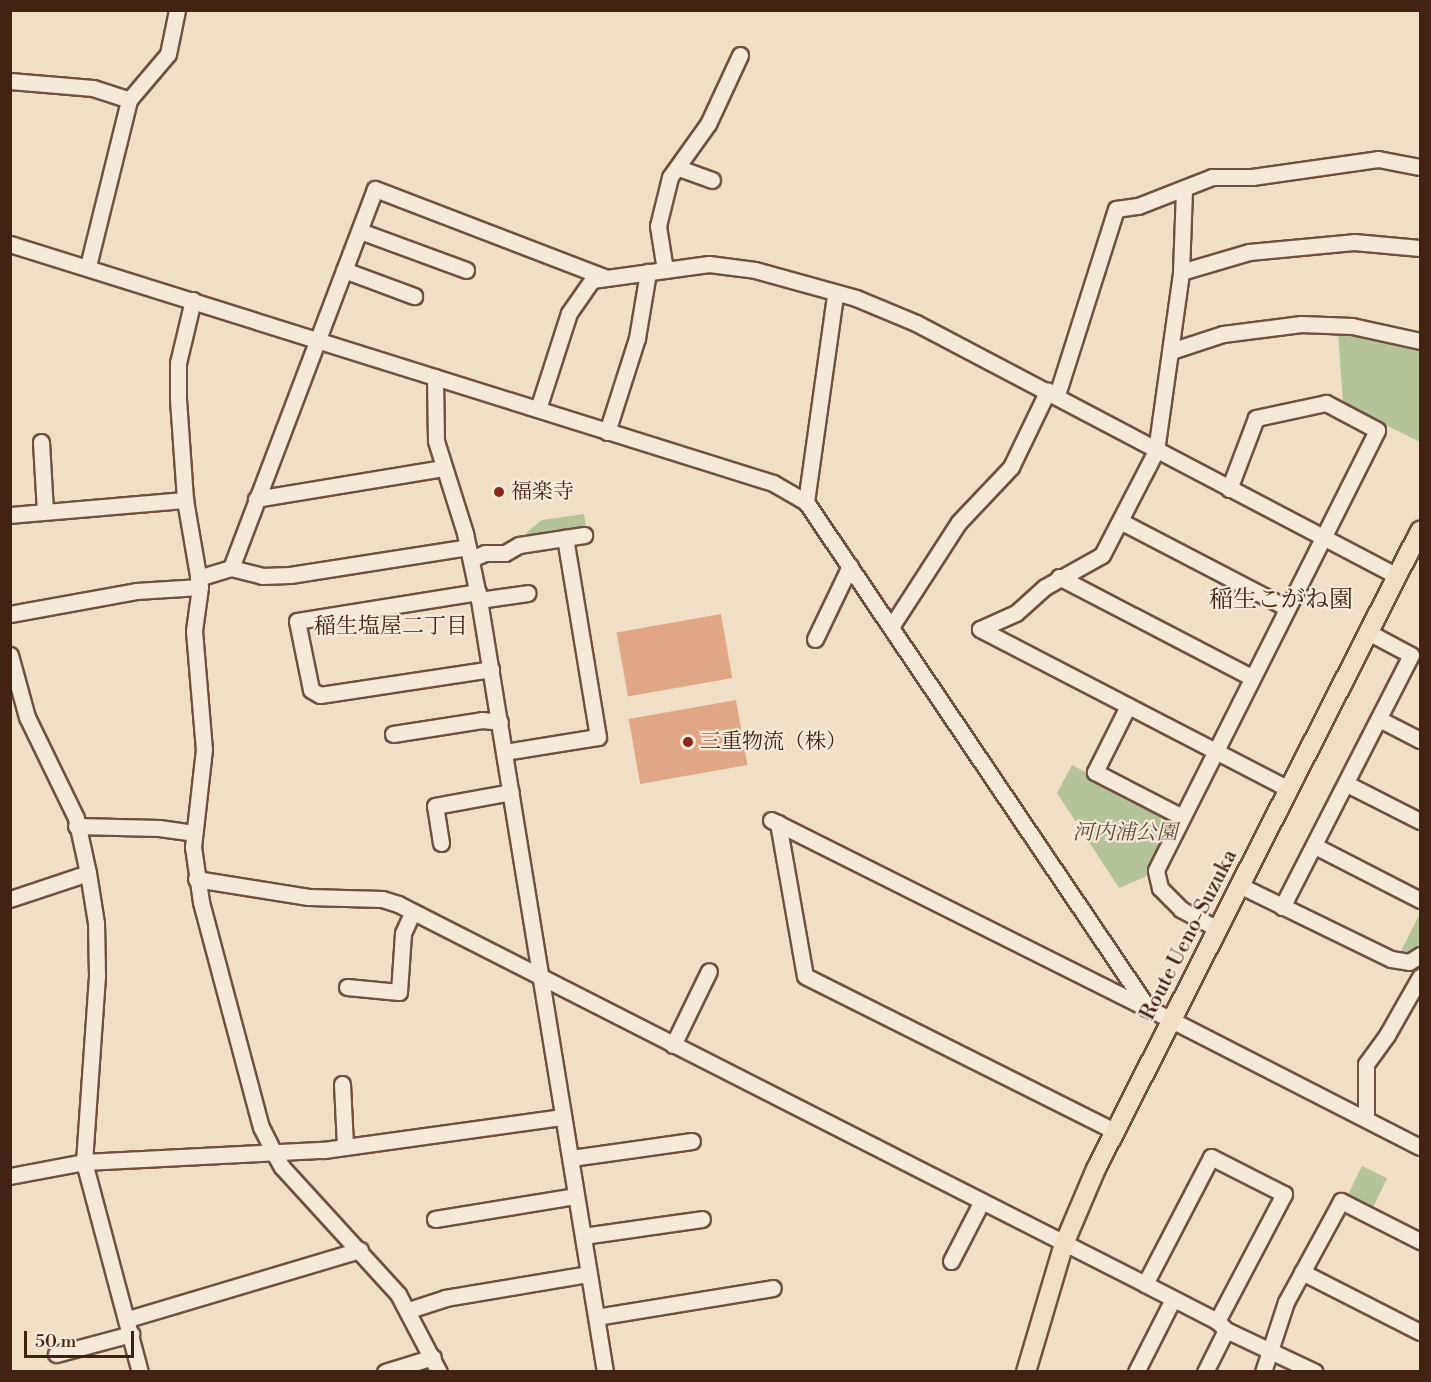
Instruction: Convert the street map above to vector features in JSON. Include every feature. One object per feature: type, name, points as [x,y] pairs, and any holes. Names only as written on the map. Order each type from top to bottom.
[{"type":"main road","name":"Route Ueno-Suzuka","points":[[1026,1371],[1064,1244],[1115,1131],[1173,1019],[1216,928],[1420,531]]},
{"type":"street","points":[[88,266],[129,100],[168,54],[177,10]]},
{"type":"street","points":[[665,270],[658,226],[670,177],[680,168],[708,123],[740,55]]},
{"type":"street","points":[[10,81],[93,88],[129,100]]},
{"type":"street","points":[[891,627],[959,522],[1011,467],[1053,393],[1116,209],[1184,190],[1212,177],[1252,177],[1378,159],[1420,167]]},
{"type":"street","points":[[680,168],[712,180]]},
{"type":"street","points":[[231,568],[375,189],[604,276]]},
{"type":"street","points":[[1184,190],[1180,272],[1156,451],[1122,522],[1102,555],[1059,577],[1016,613],[981,630],[1288,789]]},
{"type":"street","points":[[360,231],[466,270]]},
{"type":"street","points":[[1180,272],[1260,251],[1354,242],[1420,248]]},
{"type":"street","points":[[10,244],[88,266],[773,483],[806,502],[1148,1008]]},
{"type":"street","points":[[538,409],[569,313],[592,280],[604,276],[709,264],[732,266],[835,295],[856,298],[916,322],[1053,393],[1156,451],[1397,576]]},
{"type":"street","points":[[344,270],[414,296]]},
{"type":"street","points":[[607,432],[637,338],[648,272]]},
{"type":"street","points":[[806,502],[835,295]]},
{"type":"street","points":[[193,300],[178,363],[184,500],[199,583],[194,631],[204,749],[194,833],[196,879],[261,1127],[282,1167],[360,1250],[409,1310],[436,1364],[385,1371]]},
{"type":"street","points":[[1171,351],[1223,334],[1301,324],[1352,326],[1420,341]]},
{"type":"street","points":[[435,377],[435,429],[443,468],[470,553],[478,596],[605,1371]]},
{"type":"street","points":[[1216,928],[1181,909],[1156,882],[1156,870],[1377,430],[1326,403],[1256,418],[1229,489]]},
{"type":"street","points":[[41,442],[45,511]]},
{"type":"street","points":[[256,498],[443,468]]},
{"type":"street","points":[[10,515],[184,500]]},
{"type":"street","points":[[1122,522],[1287,608]]},
{"type":"street","points":[[10,614],[136,591],[199,583],[231,568],[262,576],[290,575],[470,553],[505,552],[519,545],[584,535]]},
{"type":"street","points":[[505,752],[598,737],[565,538]]},
{"type":"street","points":[[815,639],[850,566]]},
{"type":"street","points":[[1059,577],[1251,677]]},
{"type":"street","points":[[491,669],[320,695],[311,690],[297,621],[478,596],[528,593]]},
{"type":"street","points":[[1282,907],[1379,719],[1416,658],[1368,632]]},
{"type":"street","points":[[10,655],[27,717],[76,826],[88,873],[96,923],[97,976],[84,1162],[140,1371]]},
{"type":"street","points":[[1128,706],[1095,772],[1182,817]]},
{"type":"street","points":[[1379,719],[1420,740]]},
{"type":"street","points":[[393,734],[482,720],[500,722]]},
{"type":"street","points":[[1347,784],[1420,821]]},
{"type":"street","points":[[441,843],[435,806],[511,792]]},
{"type":"street","points":[[1115,1131],[805,976],[773,821],[1173,1019],[1420,1147]]},
{"type":"street","points":[[76,826],[125,825],[194,833]]},
{"type":"street","points":[[1315,846],[1420,900]]},
{"type":"street","points":[[10,899],[88,873]]},
{"type":"street","points":[[196,879],[309,897],[382,899],[413,912],[981,1203],[1145,1284],[1222,1326],[1315,1371]]},
{"type":"street","points":[[1239,885],[1391,958],[1409,962],[1420,955]]},
{"type":"street","points":[[347,987],[399,992],[403,933],[413,912]]},
{"type":"street","points":[[673,1045],[709,971]]},
{"type":"street","points":[[1366,1118],[1366,1064],[1387,1035],[1420,977]]},
{"type":"street","points":[[342,1084],[345,1146]]},
{"type":"street","points":[[10,1176],[84,1162],[345,1146],[563,1117]]},
{"type":"street","points":[[571,1158],[692,1141]]},
{"type":"street","points":[[1145,1284],[1211,1157],[1284,1194],[1222,1326],[1205,1371]]},
{"type":"street","points":[[435,1219],[576,1196]]},
{"type":"street","points":[[1263,1371],[1286,1302],[1341,1201],[1420,1241]]},
{"type":"street","points":[[951,1261],[981,1203]]},
{"type":"street","points":[[583,1236],[702,1219]]},
{"type":"street","points":[[56,1354],[129,1327],[360,1250]]},
{"type":"street","points":[[1302,1272],[1420,1332]]},
{"type":"street","points":[[409,1310],[445,1298],[589,1274]]},
{"type":"street","points":[[596,1317],[773,1288]]},
{"type":"street","points":[[1136,1371],[1173,1299]]},
{"type":"green space","points":[[1338,331],[1385,337],[1420,349],[1420,442],[1343,404]]},
{"type":"green space","points":[[584,514],[586,527],[528,536],[527,532],[542,520]]},
{"type":"green space","name":"河内浦公園","points":[[1072,765],[1169,815],[1173,823],[1145,877],[1119,888],[1057,793]]},
{"type":"green space","points":[[1420,913],[1420,947],[1399,955]]},
{"type":"green space","points":[[1362,1166],[1387,1178],[1372,1210],[1347,1197]]},
{"type":"building","name":"三重物流（株）","points":[[721,614],[732,678],[628,696],[617,632]]},
{"type":"building","name":"三重物流（株）","points":[[736,700],[747,765],[640,784],[629,719]]},
{"type":"place","name":"福楽寺","points":[[499,492]]},
{"type":"place","name":"三重物流（株）","points":[[688,742]]},
{"type":"district","name":"稲生こがね園","points":[[1281,601]]},
{"type":"district","name":"稲生塩屋二丁目","points":[[391,627]]}]
